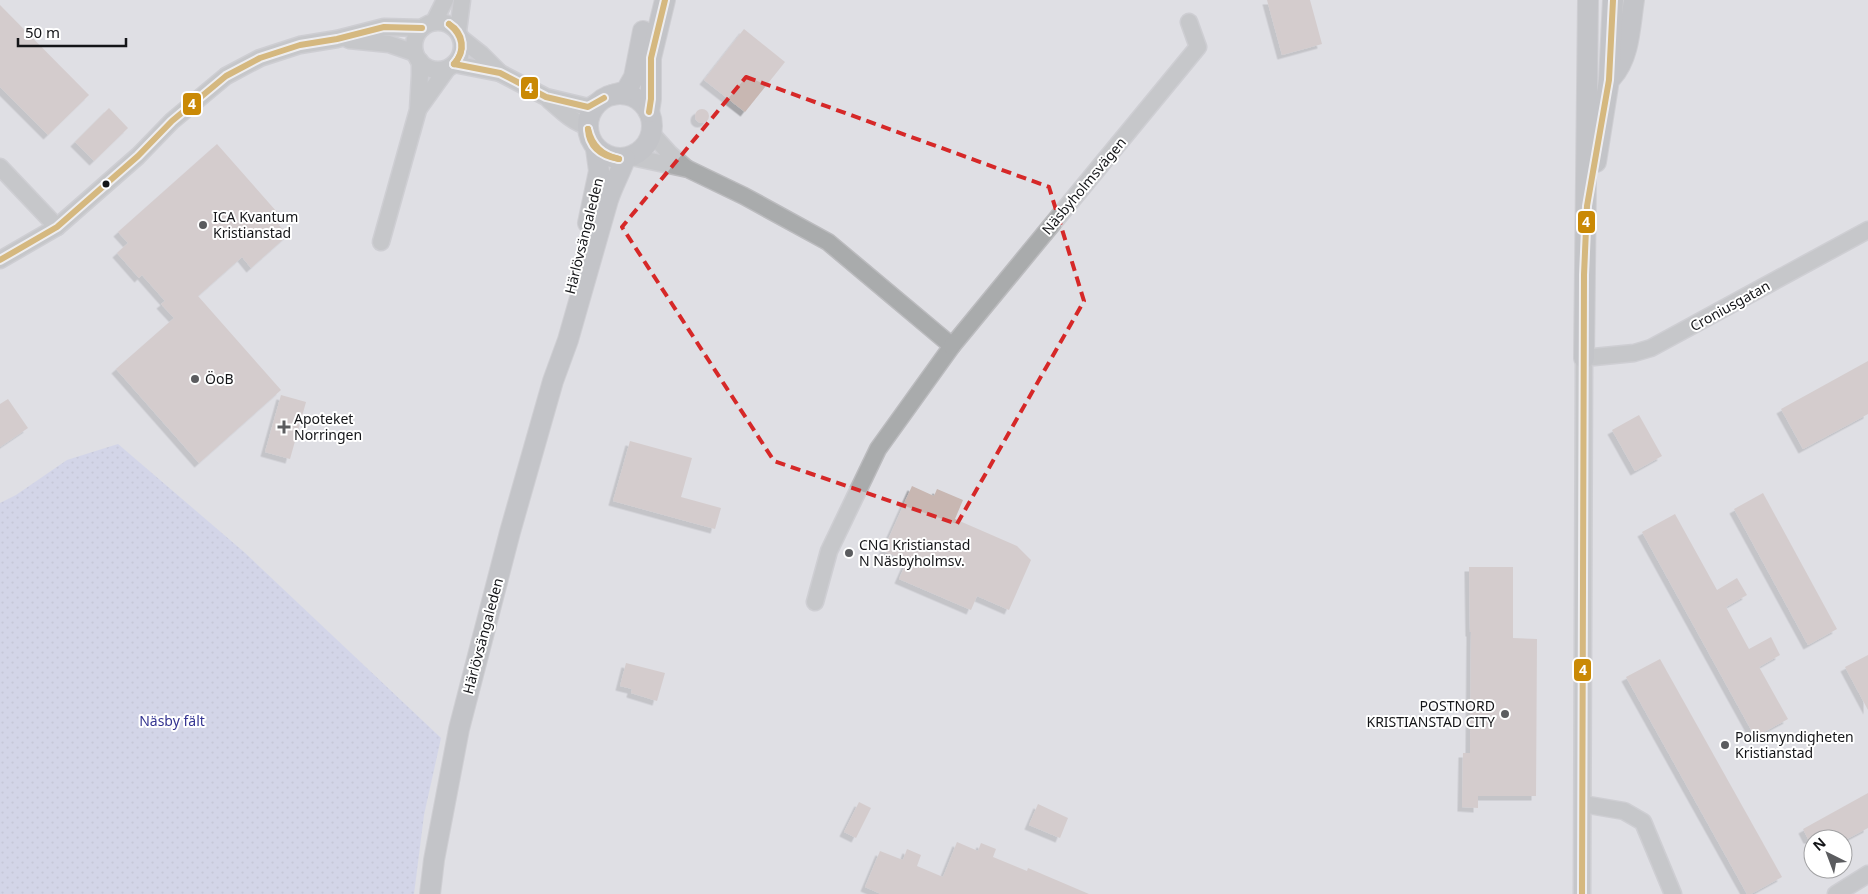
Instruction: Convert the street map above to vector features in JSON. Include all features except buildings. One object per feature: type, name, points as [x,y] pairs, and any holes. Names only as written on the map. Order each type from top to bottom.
[{"type":"main road","points":[[607,96],[622,94],[633,96],[649,112],[652,122],[652,134],[648,143],[641,151],[628,158],[614,159],[596,149],[591,142],[587,126],[592,110],[607,96],[626,91],[634,77],[641,40],[652,0]]},
{"type":"main road","points":[[649,112],[651,99],[651,58],[665,0]]},
{"type":"main road","points":[[1584,358],[1588,0]]},
{"type":"main road","points":[[1609,80],[1616,72],[1627,46],[1634,0]]},
{"type":"main road","points":[[1586,74],[1613,3]]},
{"type":"main road","points":[[1587,206],[1609,80],[1613,3]]},
{"type":"main road","name":"Härlövsängaleden","points":[[553,381],[558,339],[594,199],[599,171],[596,149]]},
{"type":"main road","name":"Härlövsängaleden","points":[[430,894],[434,860],[459,729],[510,532],[553,381],[568,340],[611,192],[628,158]]},
{"type":"street","points":[[381,242],[418,110],[420,75],[415,40],[445,0]]},
{"type":"street","points":[[418,110],[450,67],[460,57],[463,48],[460,35],[462,0]]},
{"type":"street","name":"Näsbyholmsvägen","points":[[815,602],[829,551],[878,449],[952,346],[1198,47],[1188,22]]},
{"type":"street","points":[[0,260],[57,227],[138,156],[172,121],[226,76],[260,58],[300,45],[337,39],[384,27],[447,23],[472,49],[481,54],[500,73],[546,97],[567,115],[580,124],[587,126]]},
{"type":"street","points":[[337,39],[389,44],[417,57],[432,69],[450,67],[500,73]]},
{"type":"street","points":[[546,97],[588,107],[607,96]]},
{"type":"street","points":[[652,134],[670,154],[688,169],[744,196],[828,242],[952,346]]},
{"type":"street","points":[[628,158],[688,169]]},
{"type":"street","points":[[0,167],[57,227]]},
{"type":"street","name":"Croniusgatan","points":[[1584,358],[1634,353],[1651,348],[1868,230]]},
{"type":"street","points":[[1582,894],[1584,358]]},
{"type":"street","points":[[1583,804],[1624,811],[1643,822],[1672,894]]},
{"type":"street","points":[[1836,894],[1868,874]]},
{"type":"highlighted area","points":[[746,77],[1049,187],[1084,301],[957,524],[774,461],[622,227]]},
{"type":"green space","name":"Näsby fält","points":[[118,444],[244,552],[441,738],[424,815],[414,894],[0,894],[0,503],[16,495],[67,460]]},
{"type":"transit line","name":"4","points":[[649,112],[651,99],[651,58],[665,0]]},
{"type":"transit line","name":"4","points":[[1582,894],[1584,275],[1587,206],[1609,80],[1613,0]]},
{"type":"transit line","name":"4","points":[[449,24],[458,32],[462,42],[460,54],[454,64]]},
{"type":"transit line","name":"4","points":[[449,24],[457,33],[461,43],[460,54],[454,64]]},
{"type":"transit line","name":"4","points":[[0,260],[57,227],[138,156],[172,121],[226,76],[260,58],[300,45],[337,39],[384,27],[422,28]]},
{"type":"transit line","name":"4","points":[[454,64],[500,73],[546,97],[588,107],[604,98]]},
{"type":"transit line","name":"4","points":[[588,129],[592,140],[599,149],[619,159]]},
{"type":"transit line","name":"4","points":[[588,129],[591,141],[598,150],[607,156],[619,159]]},
{"type":"place","name":"ICA Kvantum Kristianstad","points":[[203,225]]},
{"type":"place","name":"ÖoB","points":[[195,379]]},
{"type":"place","name":"Apoteket Norringen","points":[[284,427]]},
{"type":"place","name":"CNG Kristianstad N Näsbyholmsv.","points":[[849,553]]},
{"type":"place","name":"POSTNORD KRISTIANSTAD CITY","points":[[1505,714]]},
{"type":"place","name":"Polismyndigheten Kristianstad","points":[[1725,745]]}]
